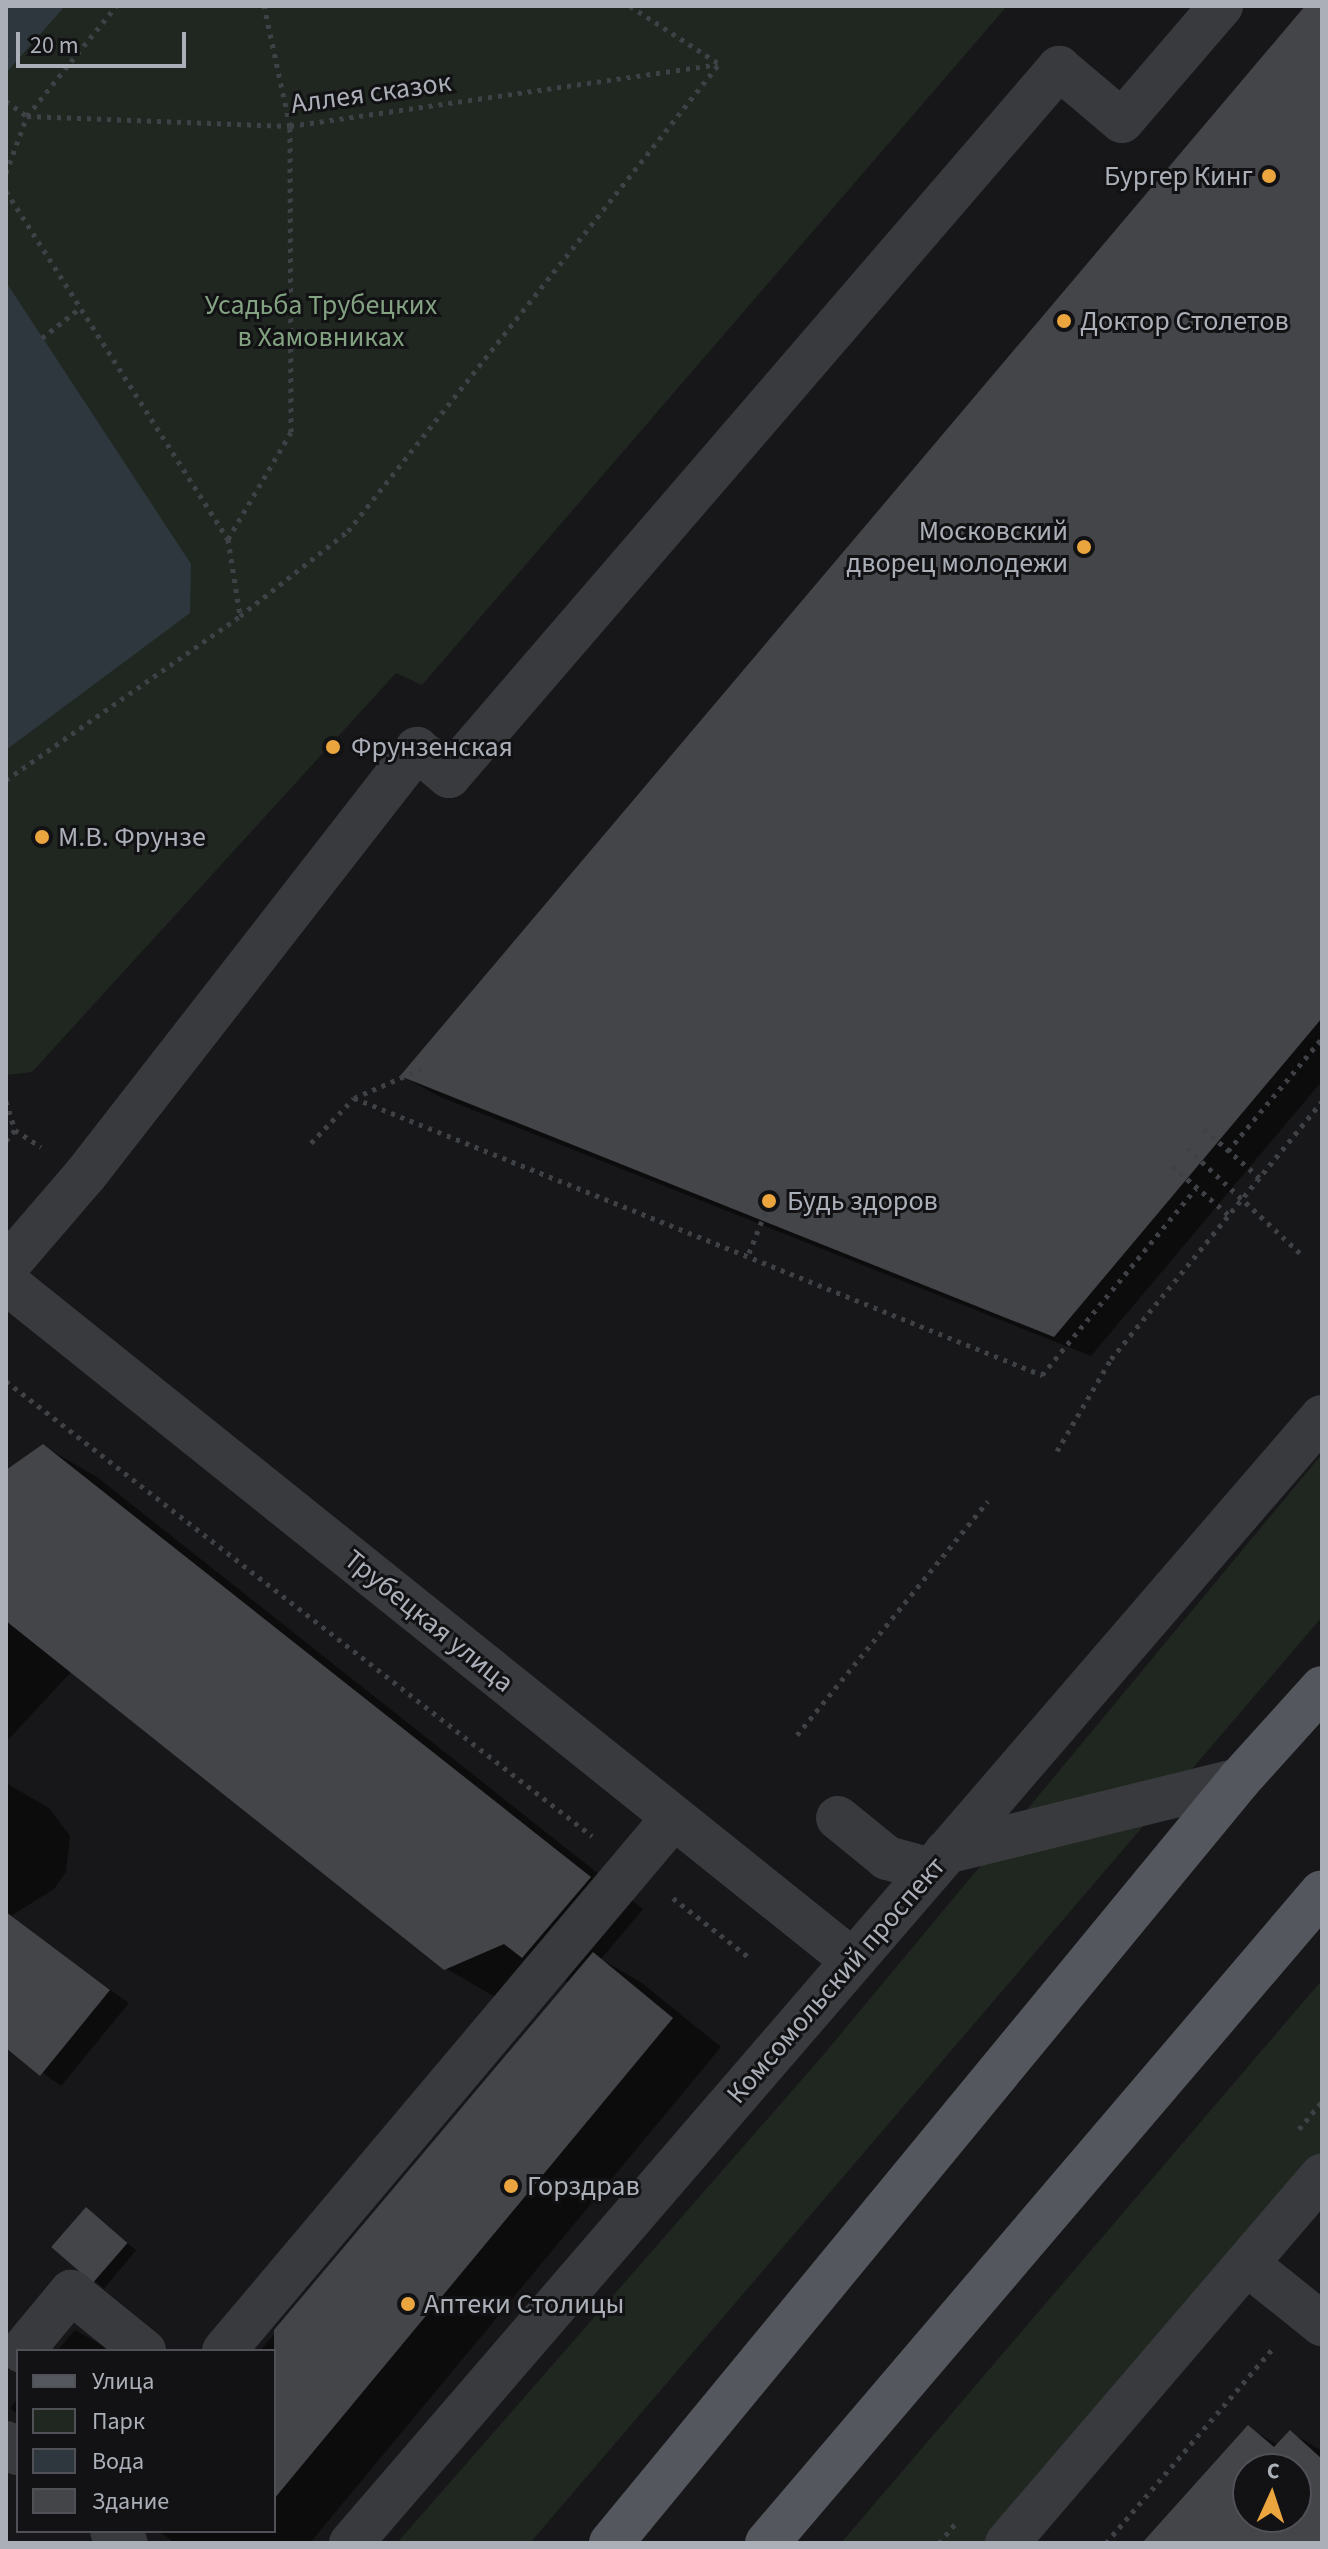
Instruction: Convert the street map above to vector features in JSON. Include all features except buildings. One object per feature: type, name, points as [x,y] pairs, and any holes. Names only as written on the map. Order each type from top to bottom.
[{"type":"main road","points":[[611,2543],[1239,1780],[1322,1688]]},
{"type":"main road","points":[[767,2543],[1322,1892]]},
{"type":"street","points":[[6,1267],[95,1162],[417,749],[449,776],[1059,68],[1122,121],[1221,6]]},
{"type":"street","name":"Трубецкая улица","points":[[6,1282],[852,1960]]},
{"type":"street","name":"Комсомольский проспект","points":[[351,2543],[1322,1417]]},
{"type":"street","points":[[838,1818],[887,1858],[939,1861],[1239,1780]]},
{"type":"street","points":[[226,2349],[674,1817]]},
{"type":"street","points":[[1007,2543],[1322,2176]]},
{"type":"street","points":[[1247,2264],[1314,2317]]},
{"type":"street","points":[[24,2349],[71,2292],[142,2349]]},
{"type":"path","points":[[6,173],[27,116],[116,6]]},
{"type":"path","points":[[228,539],[291,432],[290,126],[264,6]]},
{"type":"path","points":[[6,780],[240,616],[348,531],[719,64],[630,6]]},
{"type":"path","name":"Аллея сказок","points":[[27,116],[290,126],[719,64]]},
{"type":"path","points":[[6,101],[27,116]]},
{"type":"path","points":[[6,191],[228,539],[240,616]]},
{"type":"path","points":[[42,338],[80,308]]},
{"type":"path","points":[[1228,1151],[1322,1038]]},
{"type":"path","points":[[311,1143],[354,1098],[426,1067]]},
{"type":"path","points":[[354,1098],[749,1253],[1042,1375],[1196,1188]]},
{"type":"path","points":[[6,1101],[15,1130],[6,1141]]},
{"type":"path","points":[[1057,1451],[1111,1359],[1245,1200],[1322,1101]]},
{"type":"path","points":[[1204,1129],[1261,1179]]},
{"type":"path","points":[[1187,1148],[1300,1253]]},
{"type":"path","points":[[1172,1166],[1231,1217]]},
{"type":"path","points":[[749,1253],[769,1203]]},
{"type":"path","points":[[6,1381],[751,1959]]},
{"type":"path","points":[[797,1735],[988,1501]]},
{"type":"path","points":[[1106,2543],[1314,2317]]},
{"type":"green space","name":"Усадьба Трубецких в Хамовниках","points":[[6,6],[1007,6],[422,685],[396,673],[32,1072],[6,1075]]},
{"type":"green space","points":[[1322,1454],[1322,1617],[530,2543],[397,2543],[825,2053]]},
{"type":"green space","points":[[1322,1980],[1322,2151],[988,2543],[841,2543]]},
{"type":"water","points":[[6,6],[65,6],[6,73]]},
{"type":"water","points":[[6,282],[191,564],[190,613],[6,750]]},
{"type":"place","name":"Бургер Кинг","points":[[1269,176]]},
{"type":"place","name":"Доктор Столетов","points":[[1064,321]]},
{"type":"place","name":"Московский дворец молодежи","points":[[1084,547]]},
{"type":"place","name":"Фрунзенская","points":[[333,747]]},
{"type":"place","name":"М.В. Фрунзе","points":[[42,837]]},
{"type":"place","name":"Будь здоров","points":[[769,1201]]},
{"type":"place","name":"Горздрав","points":[[511,2186]]},
{"type":"place","name":"Аптеки Столицы","points":[[408,2304]]}]
